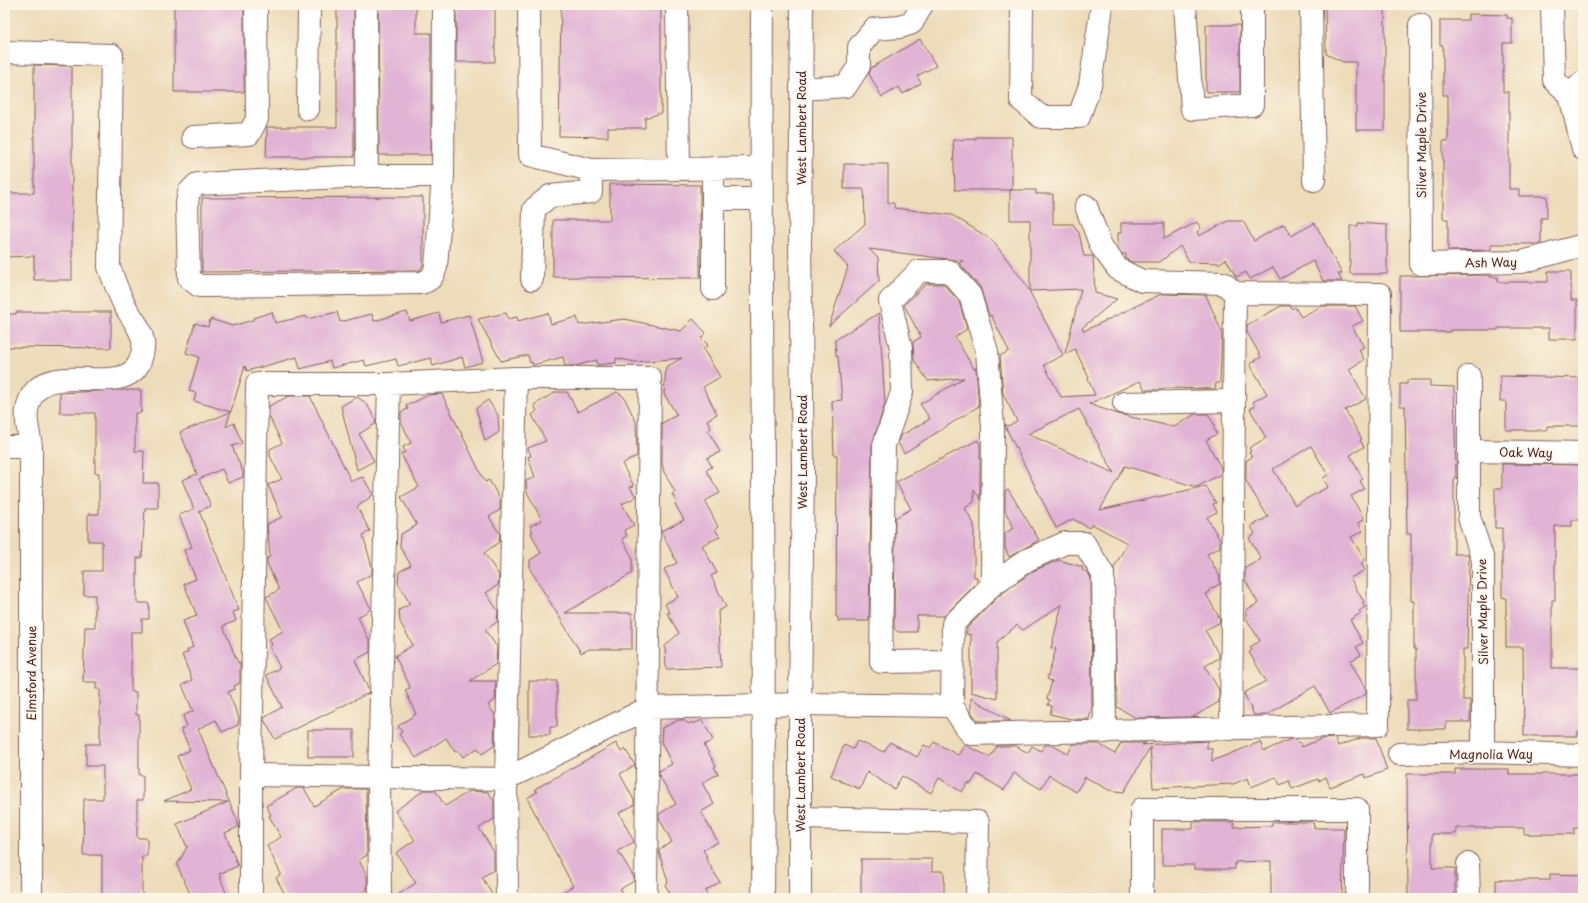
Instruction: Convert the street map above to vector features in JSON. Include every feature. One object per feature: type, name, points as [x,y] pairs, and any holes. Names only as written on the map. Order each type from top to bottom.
[{"type":"street","points":[[193,137],[250,134],[257,119],[256,5]]},
{"type":"street","points":[[308,109],[309,5]]},
{"type":"street","points":[[366,5],[367,176]]},
{"type":"street","points":[[443,176],[367,176],[197,184],[189,192],[187,203],[189,278],[199,286],[421,284],[430,281],[434,277],[443,176],[444,5]]},
{"type":"street","points":[[529,5],[530,156],[591,170],[761,168]]},
{"type":"street","points":[[677,5],[678,169]]},
{"type":"street","points":[[762,5],[761,199],[764,706],[763,898]]},
{"type":"street","name":"West Lambert Road","points":[[800,898],[800,704],[803,470],[800,244],[802,5]]},
{"type":"street","points":[[801,89],[846,86],[859,66],[859,47],[874,29],[900,27],[912,23],[922,5]]},
{"type":"street","points":[[1022,5],[1021,100],[1041,117],[1079,117],[1090,85],[1102,6]]},
{"type":"street","points":[[1185,5],[1192,109],[1252,105],[1252,5]]},
{"type":"street","points":[[1311,5],[1314,180]]},
{"type":"street","points":[[1552,5],[1554,80],[1579,91],[1583,150]]},
{"type":"street","name":"Silver Maple Drive","points":[[1420,26],[1421,264]]},
{"type":"street","name":"Elmsford Avenue","points":[[5,52],[112,55],[109,267],[117,289],[139,329],[144,342],[139,364],[134,371],[117,378],[63,379],[48,382],[42,385],[31,400],[27,412],[31,447],[31,898]]},
{"type":"street","points":[[713,168],[714,288]]},
{"type":"street","points":[[532,279],[534,209],[550,196],[591,192],[591,170]]},
{"type":"street","points":[[713,199],[761,199]]},
{"type":"street","points":[[1086,206],[1101,246],[1118,269],[1142,281],[1222,283],[1235,293],[1380,294],[1378,725],[1105,732],[971,734],[952,706],[953,624],[992,585],[1027,560],[1065,543],[1084,543],[1103,574],[1105,732]]},
{"type":"street","name":"Ash Way","points":[[1421,264],[1522,262],[1583,245]]},
{"type":"street","points":[[952,661],[882,662],[884,445],[902,392],[901,348],[890,301],[919,271],[949,271],[970,295],[987,352],[993,427],[992,585]]},
{"type":"street","points":[[1231,729],[1235,293]]},
{"type":"street","name":"Silver Maple Drive","points":[[1470,376],[1470,517],[1483,560],[1483,752]]},
{"type":"street","points":[[507,898],[506,779],[516,378]]},
{"type":"street","points":[[251,898],[251,775],[257,384],[389,384],[516,378],[650,378],[646,898]]},
{"type":"street","points":[[380,898],[380,777],[389,384]]},
{"type":"street","points":[[1124,403],[1234,401]]},
{"type":"street","points":[[5,447],[31,447]]},
{"type":"street","name":"Oak Way","points":[[1470,451],[1583,453]]},
{"type":"street","points":[[251,775],[506,779],[648,708],[800,704],[952,706]]},
{"type":"street","name":"Magnolia Way","points":[[1399,754],[1483,752],[1583,755]]},
{"type":"street","points":[[1142,898],[1142,809],[1357,809],[1357,898]]},
{"type":"street","points":[[800,818],[978,822],[978,898]]},
{"type":"street","points":[[1468,864],[1470,898]]},
{"type":"building","points":[[174,5],[244,5],[244,92],[174,92]]},
{"type":"building","points":[[337,5],[354,5],[354,157],[266,157],[267,127],[337,127]]},
{"type":"building","points":[[378,5],[416,5],[416,33],[431,33],[431,155],[379,155]]},
{"type":"building","points":[[456,5],[495,5],[495,62],[456,62]]},
{"type":"building","points":[[561,5],[661,5],[661,113],[645,118],[645,128],[608,128],[608,137],[559,136]]},
{"type":"building","points":[[1325,5],[1385,5],[1385,130],[1356,130],[1356,62],[1343,62],[1326,54]]},
{"type":"building","points":[[1468,14],[1507,15],[1507,18],[1512,18],[1512,43],[1503,43],[1503,92],[1509,92],[1509,189],[1519,189],[1519,196],[1547,196],[1547,218],[1541,218],[1541,244],[1491,244],[1491,250],[1448,251],[1448,219],[1443,219],[1443,141],[1448,141],[1448,95],[1443,95],[1443,45],[1440,45],[1440,20],[1468,20]]},
{"type":"building","points":[[1206,25],[1240,25],[1240,92],[1206,92]]},
{"type":"building","points":[[920,39],[936,66],[917,76],[921,83],[903,94],[899,87],[882,97],[869,74],[871,68]]},
{"type":"building","points":[[34,65],[72,66],[72,280],[34,280],[34,256],[5,257],[5,193],[34,193]]},
{"type":"building","points":[[976,137],[1012,137],[1012,190],[955,190],[953,140],[976,139]]},
{"type":"building","points":[[844,164],[888,164],[888,203],[894,203],[894,208],[952,215],[992,240],[1025,283],[1063,355],[1044,365],[1061,397],[1095,395],[1088,379],[1089,378],[1075,349],[1065,354],[1081,289],[1030,291],[1030,220],[1010,220],[1010,190],[1036,190],[1036,194],[1053,194],[1053,224],[1073,224],[1079,233],[1084,256],[1093,256],[1095,293],[1117,299],[1082,328],[1084,331],[1161,294],[1206,295],[1222,333],[1220,383],[1216,383],[1215,389],[1166,388],[1162,390],[1145,390],[1140,381],[1089,404],[1118,414],[1174,427],[1195,414],[1208,414],[1215,426],[1213,427],[1217,434],[1206,440],[1221,468],[1221,474],[1197,487],[1125,466],[1100,510],[1206,486],[1216,503],[1213,504],[1217,512],[1207,517],[1220,540],[1220,547],[1207,554],[1220,577],[1220,584],[1209,590],[1210,592],[1206,594],[1220,619],[1219,623],[1205,630],[1219,655],[1219,658],[1205,666],[1219,690],[1219,702],[1193,717],[1136,718],[1117,707],[1114,568],[1127,543],[1092,524],[1089,528],[1073,519],[1056,528],[1006,428],[1005,424],[1008,426],[1017,421],[1003,394],[1000,356],[1009,351],[991,315],[989,316],[980,287],[959,263],[963,261],[869,249],[878,258],[879,281],[829,326],[848,267],[834,251],[865,224],[864,189],[844,189]],"holes":[[[1079,409],[1114,473],[1028,434]]]},
{"type":"building","points":[[610,184],[700,185],[700,278],[553,277],[553,220],[610,220]]},
{"type":"building","points":[[423,197],[423,265],[420,270],[202,272],[202,198]]},
{"type":"building","points":[[1228,221],[1243,221],[1254,241],[1284,224],[1291,236],[1315,223],[1342,274],[1338,274],[1342,281],[1323,281],[1313,261],[1280,279],[1273,267],[1250,279],[1246,272],[1236,277],[1226,259],[1220,263],[1189,262],[1180,246],[1160,262],[1132,262],[1126,259],[1126,254],[1122,254],[1118,248],[1118,233],[1121,233],[1121,223],[1164,223],[1164,239],[1197,222],[1201,228],[1197,232],[1199,236]]},
{"type":"building","points":[[1358,223],[1387,225],[1387,274],[1350,274],[1350,226],[1358,226]]},
{"type":"building","points":[[1548,271],[1571,271],[1571,300],[1577,300],[1577,339],[1549,339],[1549,328],[1498,328],[1498,330],[1450,330],[1450,332],[1400,332],[1400,276],[1490,275],[1490,277],[1498,277],[1498,282],[1548,282]]},
{"type":"building","points":[[926,284],[943,284],[959,301],[967,329],[955,337],[974,369],[976,368],[979,406],[904,453],[898,443],[900,436],[930,419],[920,404],[964,378],[928,381],[914,360],[913,342],[921,337],[904,305]]},
{"type":"building","points":[[1281,306],[1290,306],[1292,309],[1295,307],[1301,317],[1322,306],[1355,306],[1363,321],[1352,326],[1364,347],[1359,350],[1364,360],[1349,369],[1366,399],[1345,410],[1362,439],[1360,440],[1364,447],[1350,455],[1363,479],[1360,481],[1365,489],[1351,496],[1364,519],[1358,523],[1363,531],[1351,537],[1365,560],[1361,563],[1365,570],[1350,578],[1364,602],[1362,603],[1365,607],[1359,611],[1361,613],[1350,620],[1363,643],[1356,647],[1361,655],[1350,661],[1366,690],[1366,694],[1330,713],[1315,686],[1266,715],[1254,715],[1244,693],[1266,681],[1249,652],[1252,650],[1250,647],[1260,641],[1246,618],[1246,610],[1258,603],[1245,580],[1245,568],[1261,559],[1249,538],[1255,534],[1251,526],[1268,517],[1246,481],[1246,461],[1252,457],[1249,452],[1251,451],[1249,448],[1266,438],[1250,409],[1255,406],[1253,402],[1267,394],[1250,364],[1261,357],[1247,332],[1247,325]],"holes":[[[1311,446],[1328,475],[1323,478],[1328,487],[1295,505],[1273,469]]]},
{"type":"building","points":[[16,312],[111,312],[111,348],[5,347],[5,314],[16,314]]},
{"type":"building","points":[[272,312],[275,323],[306,316],[307,319],[337,312],[340,322],[372,314],[374,321],[407,312],[410,321],[439,313],[441,322],[469,315],[483,362],[465,367],[462,357],[433,366],[431,358],[398,366],[396,359],[366,366],[364,360],[332,368],[330,361],[300,369],[297,357],[247,371],[245,366],[231,412],[194,401],[196,393],[189,391],[199,357],[186,353],[195,323],[208,327],[210,319],[232,326],[253,320],[253,318]]},
{"type":"building","points":[[506,313],[508,319],[517,317],[518,321],[548,313],[551,324],[577,317],[579,325],[624,319],[681,331],[693,319],[706,333],[701,338],[708,345],[703,349],[720,377],[703,387],[717,414],[707,420],[711,428],[708,430],[720,452],[707,458],[712,467],[706,470],[720,493],[705,501],[718,527],[715,529],[720,537],[702,545],[717,573],[711,576],[726,607],[718,611],[721,667],[666,669],[665,646],[679,633],[667,613],[670,613],[665,604],[678,597],[664,569],[677,563],[661,531],[684,520],[675,504],[677,502],[672,494],[675,492],[664,472],[662,464],[662,423],[677,415],[664,394],[666,367],[682,358],[635,362],[616,358],[616,363],[597,365],[597,360],[575,366],[565,366],[563,357],[533,365],[532,362],[530,363],[528,355],[501,361],[478,319]]},
{"type":"building","points":[[879,313],[885,403],[872,445],[869,621],[838,621],[838,617],[836,617],[837,455],[834,455],[832,401],[842,400],[835,340]]},
{"type":"building","points":[[1500,376],[1583,378],[1583,426],[1547,426],[1547,430],[1506,430],[1506,401],[1500,401]]},
{"type":"building","points":[[1407,380],[1430,380],[1430,386],[1454,387],[1456,479],[1454,479],[1454,554],[1468,554],[1469,557],[1467,649],[1463,649],[1463,700],[1470,700],[1470,722],[1446,722],[1446,729],[1407,729],[1407,700],[1416,700],[1416,649],[1414,649],[1414,601],[1411,601],[1411,534],[1407,534],[1405,406],[1400,406],[1400,384],[1407,384]]},
{"type":"building","points":[[141,390],[141,413],[135,413],[135,451],[144,451],[143,483],[158,483],[158,508],[145,508],[142,558],[137,558],[137,603],[149,603],[149,619],[142,619],[142,632],[131,632],[131,692],[136,692],[136,715],[139,715],[139,775],[143,775],[143,800],[137,800],[137,838],[147,838],[147,856],[142,856],[142,898],[102,898],[102,855],[83,855],[84,799],[103,799],[103,766],[86,766],[86,744],[100,744],[100,689],[96,689],[96,682],[83,682],[85,627],[95,627],[95,595],[84,595],[84,571],[102,571],[102,541],[88,541],[88,514],[99,514],[99,473],[95,473],[95,413],[60,413],[60,393]]},
{"type":"building","points":[[556,392],[567,392],[578,412],[617,392],[624,397],[636,422],[637,456],[622,464],[634,486],[630,487],[636,497],[622,504],[634,525],[624,530],[627,536],[622,539],[632,557],[632,573],[565,613],[632,613],[632,649],[589,649],[581,653],[530,569],[530,560],[541,553],[531,533],[533,532],[530,526],[542,520],[527,492],[526,481],[535,477],[528,457],[531,456],[528,448],[546,441],[532,415],[537,411],[534,405]]},
{"type":"building","points":[[442,394],[485,482],[489,480],[500,499],[500,510],[489,517],[500,534],[499,542],[484,553],[499,575],[498,585],[486,593],[498,611],[497,622],[485,630],[497,647],[496,664],[470,681],[496,681],[495,700],[488,705],[495,715],[494,746],[482,754],[478,748],[463,757],[458,750],[455,752],[446,738],[416,758],[399,734],[402,732],[398,726],[416,714],[405,690],[410,688],[409,684],[395,656],[413,645],[400,622],[399,610],[410,604],[398,583],[399,572],[411,565],[400,547],[401,534],[417,525],[401,497],[419,487],[401,454],[405,452],[403,447],[411,443],[401,421],[401,412],[408,409],[406,406],[429,395]]},
{"type":"building","points":[[289,396],[310,396],[351,481],[363,477],[373,495],[357,507],[370,531],[363,535],[372,567],[372,574],[357,582],[371,609],[358,617],[370,642],[370,652],[355,660],[369,693],[275,739],[264,718],[282,707],[266,675],[280,668],[269,646],[272,645],[269,639],[283,631],[266,597],[279,590],[267,563],[267,558],[270,557],[267,524],[282,517],[268,485],[282,479],[270,456],[270,449],[282,443],[269,416],[269,406]]},
{"type":"building","points":[[357,397],[366,403],[376,420],[375,424],[359,434],[374,461],[357,470],[341,406]]},
{"type":"building","points":[[488,400],[498,415],[499,432],[485,441],[476,408]]},
{"type":"building","points":[[231,412],[226,427],[234,423],[242,443],[232,446],[243,472],[243,477],[228,483],[222,469],[199,479],[211,506],[199,511],[239,610],[233,612],[236,621],[223,626],[238,663],[240,662],[240,683],[234,686],[235,689],[228,692],[239,718],[238,725],[222,732],[216,720],[198,729],[238,822],[238,827],[225,833],[238,866],[219,874],[228,898],[192,898],[177,865],[187,847],[177,824],[228,802],[164,801],[191,789],[177,756],[190,750],[181,729],[187,726],[183,716],[193,711],[182,685],[192,680],[182,655],[193,647],[183,621],[197,616],[184,584],[196,579],[184,550],[192,547],[179,515],[194,509],[182,480],[197,474],[180,432]]},
{"type":"building","points":[[978,440],[980,444],[980,499],[974,489],[974,502],[965,508],[974,524],[974,577],[977,577],[977,583],[944,616],[917,616],[917,632],[898,632],[894,628],[895,518],[911,509],[896,482]]},
{"type":"building","points":[[1502,464],[1583,465],[1583,520],[1572,520],[1572,526],[1555,526],[1555,600],[1552,600],[1552,668],[1583,668],[1583,731],[1578,731],[1578,736],[1524,736],[1523,647],[1506,647],[1506,598],[1502,597],[1502,528],[1495,528],[1495,488],[1502,488]]},
{"type":"building","points":[[1008,489],[1039,540],[1009,557],[1005,548],[1005,533],[1014,528],[1005,511],[1005,491]]},
{"type":"building","points":[[1059,560],[1083,567],[1082,570],[1087,572],[1091,578],[1092,707],[1089,719],[1071,719],[1050,714],[1052,706],[1048,705],[1050,700],[1047,699],[1052,681],[1047,679],[1056,649],[1051,648],[1062,604],[1023,630],[1017,625],[997,642],[997,699],[971,692],[971,635],[966,634],[967,628],[1000,595],[1033,571]]},
{"type":"building","points":[[529,681],[557,681],[557,727],[550,727],[550,735],[529,735]]},
{"type":"building","points":[[971,698],[1011,721],[978,721],[971,712]]},
{"type":"building","points":[[679,720],[683,720],[689,724],[692,722],[693,724],[702,720],[713,740],[704,745],[716,766],[714,767],[718,774],[702,783],[714,804],[701,812],[718,842],[703,850],[707,856],[705,857],[720,882],[705,891],[709,898],[673,898],[665,885],[668,882],[659,852],[659,850],[672,842],[659,818],[659,814],[676,804],[659,775],[659,771],[672,764],[661,742],[662,728]]},
{"type":"building","points":[[308,730],[354,730],[354,757],[308,757]]},
{"type":"building","points":[[1335,738],[1338,746],[1361,738],[1376,738],[1387,770],[1366,778],[1365,774],[1330,787],[1326,777],[1319,781],[1318,779],[1292,789],[1289,781],[1280,785],[1276,777],[1251,787],[1248,778],[1233,784],[1153,788],[1150,747],[1124,792],[1109,790],[1085,777],[1076,792],[1049,775],[1041,789],[1014,773],[1004,790],[977,774],[971,784],[968,783],[962,792],[939,778],[931,793],[902,776],[894,789],[867,772],[860,789],[831,776],[844,745],[853,749],[857,741],[884,752],[890,742],[917,757],[924,745],[930,748],[934,742],[958,755],[965,745],[990,757],[997,746],[1016,746],[1028,753],[1032,746],[1041,751],[1045,745],[1052,745],[1068,754],[1073,744],[1099,744],[1115,754],[1121,743],[1146,743],[1142,745],[1207,741],[1207,748],[1212,748],[1212,761],[1260,742],[1264,751],[1291,739],[1296,739],[1297,743],[1300,742],[1302,747],[1321,739]]},
{"type":"building","points":[[616,743],[621,752],[625,749],[635,765],[620,774],[634,800],[634,805],[619,813],[634,842],[618,851],[634,877],[634,881],[620,889],[625,898],[552,898],[573,886],[527,798],[537,792],[535,789]]},
{"type":"building","points":[[1455,769],[1509,769],[1509,774],[1583,774],[1583,828],[1574,828],[1574,834],[1524,834],[1524,828],[1456,828],[1456,834],[1432,834],[1432,868],[1455,868],[1455,898],[1408,898],[1407,774],[1455,774]]},
{"type":"building","points":[[297,788],[304,788],[314,806],[344,789],[366,789],[367,855],[359,860],[367,876],[367,890],[353,898],[287,898],[276,878],[281,874],[267,846],[281,837],[269,816],[271,815],[266,806]]},
{"type":"building","points":[[424,790],[435,790],[445,806],[470,791],[488,792],[494,801],[494,819],[479,828],[494,852],[494,870],[482,877],[494,898],[393,898],[416,883],[396,853],[415,840],[395,811]]},
{"type":"building","points":[[1193,822],[1234,822],[1234,827],[1272,826],[1272,822],[1313,822],[1314,828],[1344,828],[1342,898],[1271,898],[1271,861],[1235,862],[1235,869],[1194,869],[1194,865],[1162,865],[1162,829],[1193,829]]},
{"type":"building","points":[[861,859],[932,859],[932,871],[944,871],[944,898],[861,898]]},
{"type":"building","points":[[1550,874],[1583,875],[1583,898],[1496,898],[1496,880],[1550,880]]}]
